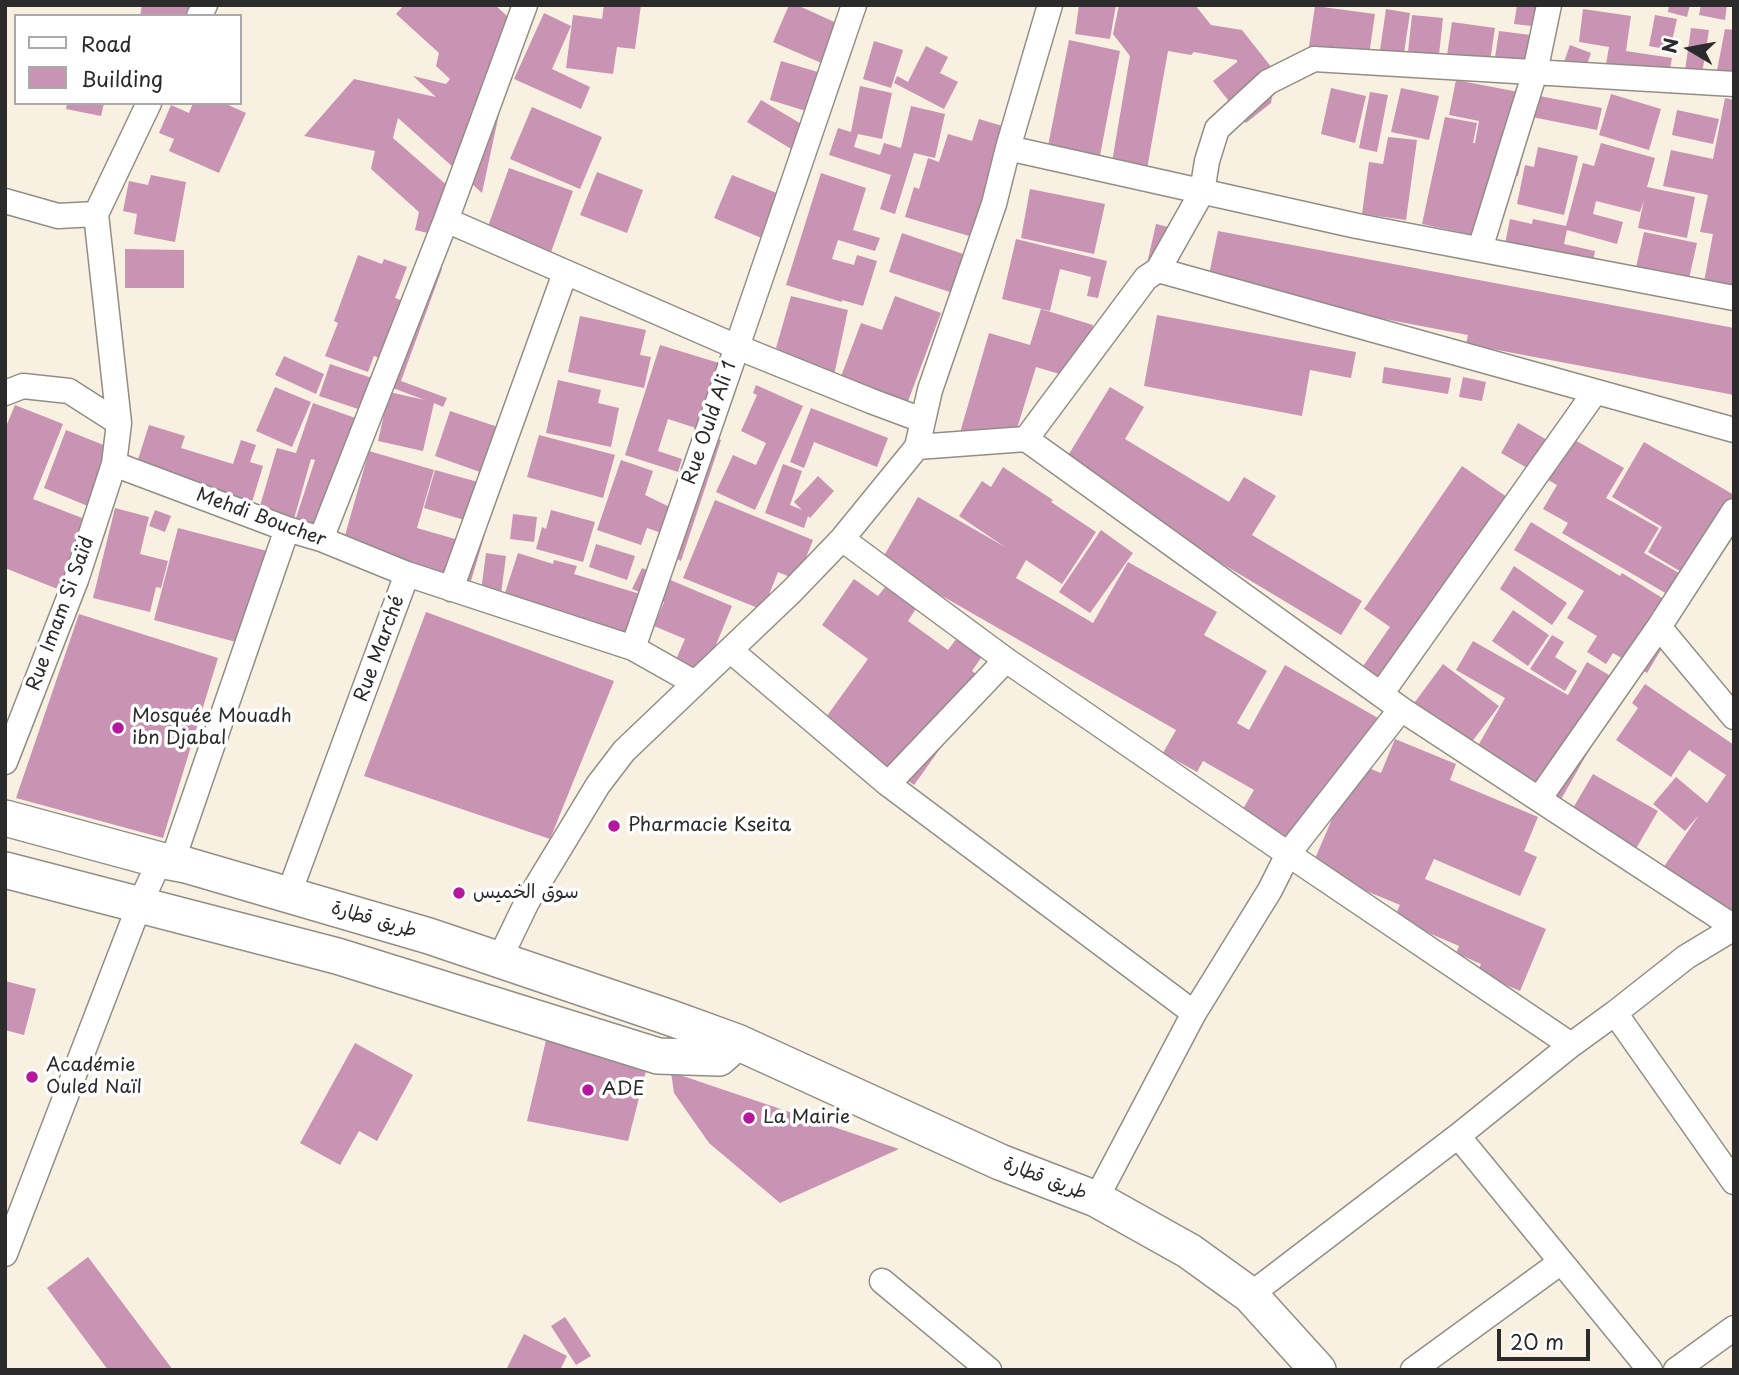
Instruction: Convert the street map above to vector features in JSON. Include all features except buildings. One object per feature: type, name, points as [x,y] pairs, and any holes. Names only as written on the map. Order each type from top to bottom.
[{"type":"main road","name":"طريق قطارة","points":[[5,818],[429,936],[737,1042],[1000,1162],[1096,1199],[1189,1251],[1250,1294],[1318,1370]]},
{"type":"main road","points":[[5,870],[337,956],[658,1056],[719,1058],[737,1042]]},
{"type":"street","points":[[321,539],[446,220],[525,5]]},
{"type":"street","points":[[446,220],[737,347],[855,5]]},
{"type":"street","points":[[499,960],[527,902],[598,785],[624,751],[792,591],[842,539],[917,447],[930,390],[994,204],[1051,5]]},
{"type":"street","points":[[1480,249],[1535,72],[1549,5]]},
{"type":"street","points":[[1026,439],[1146,278],[1158,270],[1202,192],[1207,161],[1217,129],[1268,82],[1314,59],[1734,84]]},
{"type":"street","points":[[5,201],[58,216],[96,214],[148,105]]},
{"type":"street","points":[[1008,148],[1357,226],[1734,298]]},
{"type":"street","name":"Rue Imam Si Saïd","points":[[5,762],[76,580],[114,464],[119,423],[96,214]]},
{"type":"street","points":[[1158,270],[1734,430]]},
{"type":"street","points":[[451,589],[565,273]]},
{"type":"street","name":"Rue Ould Ali 1","points":[[633,648],[737,347],[922,420]]},
{"type":"street","points":[[5,393],[23,386],[69,391],[119,423]]},
{"type":"street","points":[[1381,694],[1595,391]]},
{"type":"street","points":[[917,447],[1026,439],[1401,709],[1734,928],[1686,957],[1458,1136],[1250,1294]]},
{"type":"street","name":"Mehdi Boucher","points":[[114,464],[287,530],[321,539],[407,574]]},
{"type":"street","points":[[1539,799],[1659,626],[1734,511]]},
{"type":"street","points":[[5,1254],[139,906],[166,861],[287,530]]},
{"type":"street","points":[[842,539],[1006,660],[1571,1045]]},
{"type":"street","name":"Rue Marché","points":[[288,896],[407,574],[633,648],[695,683]]},
{"type":"street","points":[[1659,626],[1734,717]]},
{"type":"street","points":[[730,650],[888,784],[1194,1013]]},
{"type":"street","points":[[888,784],[1006,660]]},
{"type":"street","points":[[1096,1199],[1194,1013],[1270,891],[1288,854],[1401,709]]},
{"type":"street","points":[[1615,1013],[1734,1182]]},
{"type":"street","points":[[1458,1136],[1650,1370]]},
{"type":"street","points":[[1413,1370],[1561,1262]]},
{"type":"street","points":[[882,1281],[989,1370]]},
{"type":"street","points":[[1676,1370],[1734,1328]]},
{"type":"place","name":"Mosquée Mouadh ibn Djabal","points":[[118,728]]},
{"type":"place","name":"Pharmacie Kseita","points":[[614,826]]},
{"type":"place","name":"سوق الخميس","points":[[459,893]]},
{"type":"place","name":"Académie Ouled Naïl","points":[[32,1077]]},
{"type":"place","name":"ADE","points":[[588,1090]]},
{"type":"place","name":"La Mairie","points":[[749,1118]]}]
